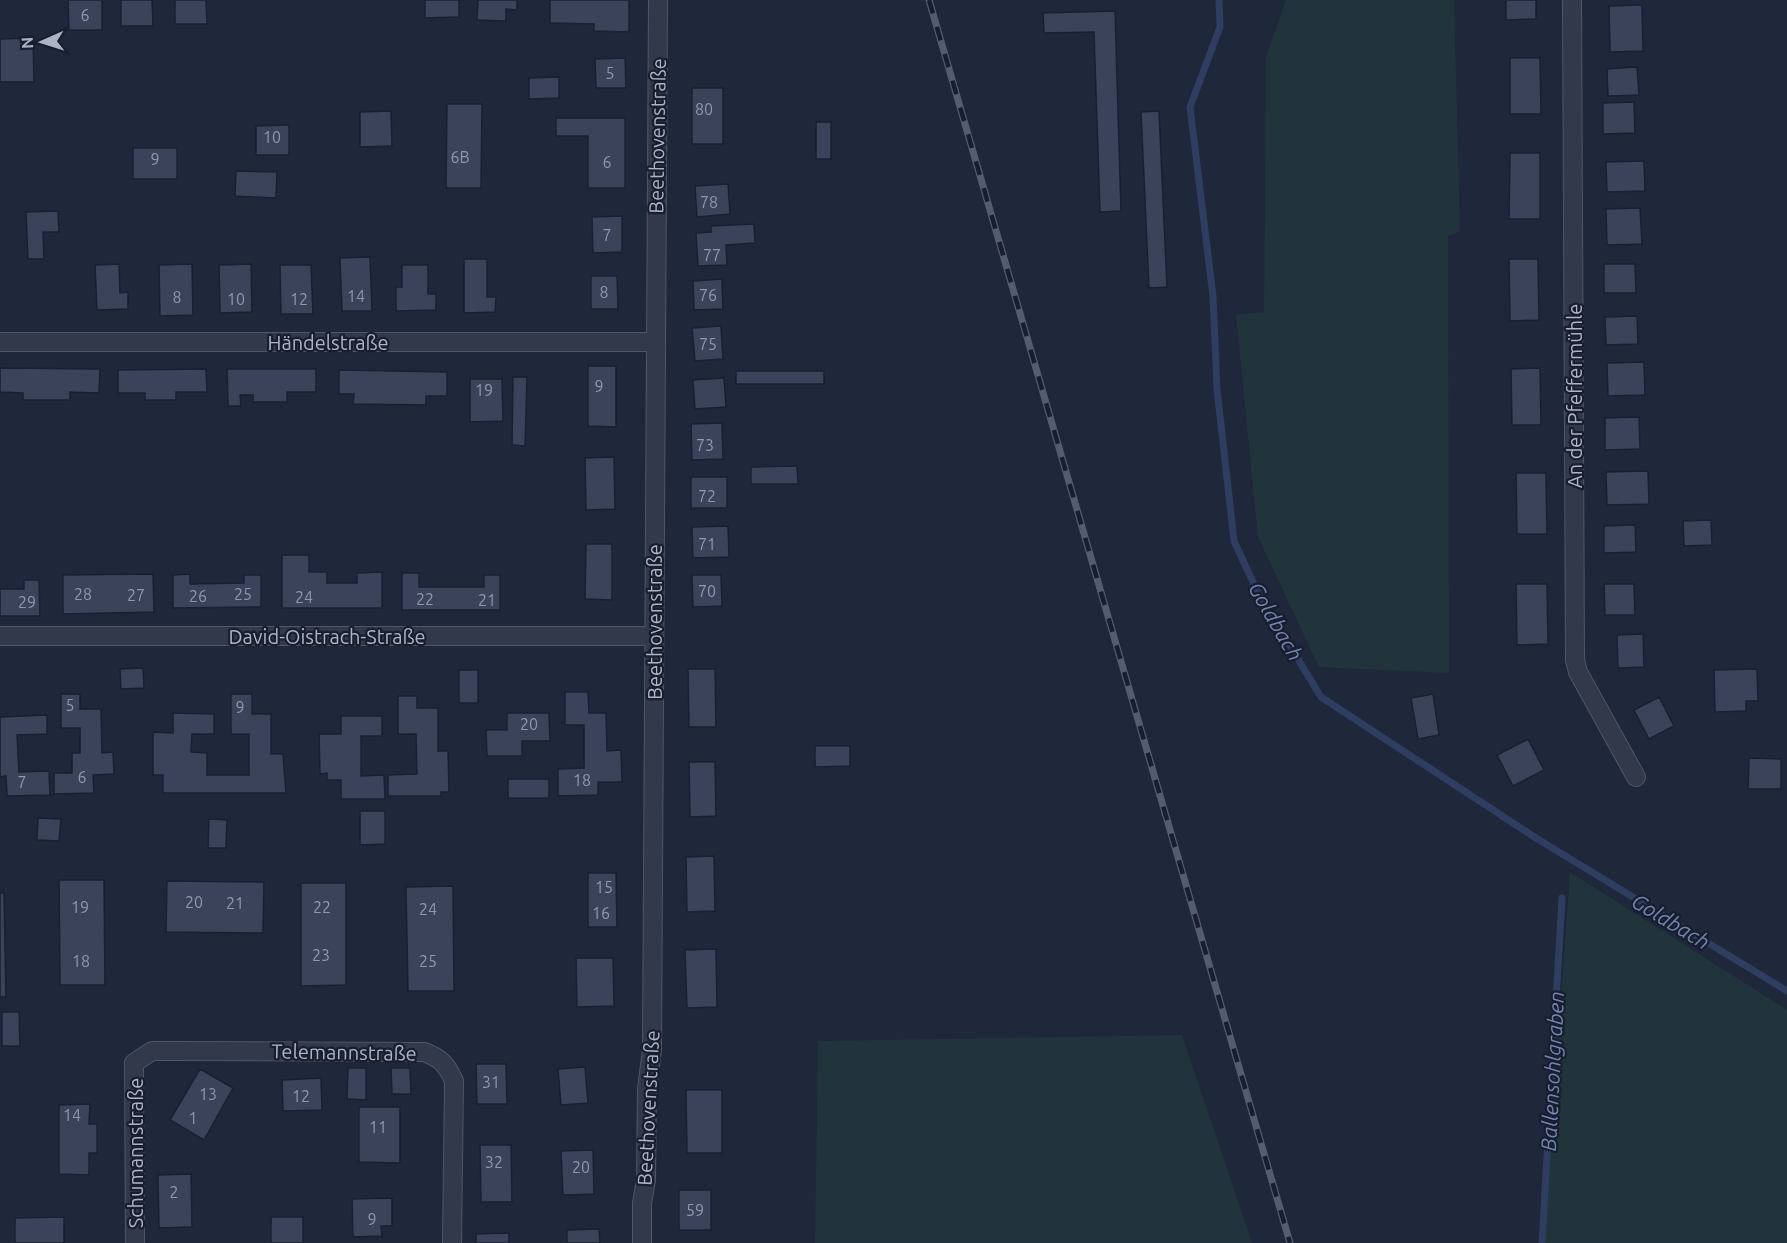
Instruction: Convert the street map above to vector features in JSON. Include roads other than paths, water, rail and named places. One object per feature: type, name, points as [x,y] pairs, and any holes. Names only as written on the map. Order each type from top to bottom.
[{"type":"street","name":"Beethovenstraße","points":[[642,1243],[642,1203],[646,1180],[647,1089],[652,1050],[658,0]]},
{"type":"street","name":"An der Pfeffermühle","points":[[1572,0],[1575,660],[1578,672],[1636,777]]},
{"type":"street","name":"Händelstraße","points":[[0,342],[655,342]]},
{"type":"street","name":"David-Oistrach-Straße","points":[[0,636],[654,636]]},
{"type":"street","name":"Telemannstraße","points":[[134,1063],[152,1051],[424,1052],[438,1057],[448,1068],[454,1081],[452,1243]]},
{"type":"street","name":"Schumannstraße","points":[[134,1063],[135,1243]]},
{"type":"waterway","name":"Goldbach","points":[[1219,0],[1220,27],[1190,107],[1213,296],[1217,389],[1234,541],[1259,595],[1321,697],[1536,838],[1787,991]]},
{"type":"waterway","name":"Ballensohlgraben","points":[[1542,1243],[1562,898]]},
{"type":"railway","points":[[929,0],[1290,1243]]}]
